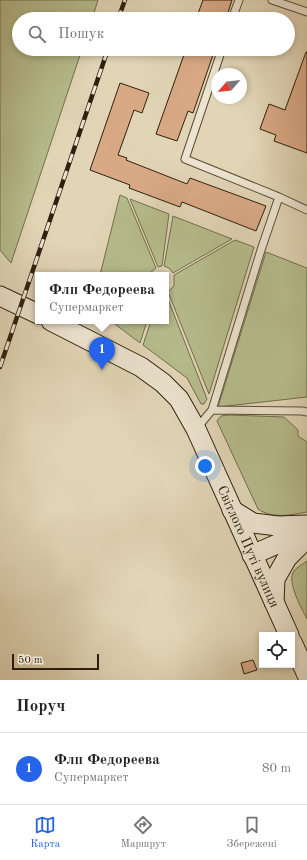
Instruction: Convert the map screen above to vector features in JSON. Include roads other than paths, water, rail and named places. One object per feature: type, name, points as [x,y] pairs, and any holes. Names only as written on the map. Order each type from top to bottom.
[{"type":"main road","points":[[0,296],[35,313]]},
{"type":"main road","name":"Світлого Путі вулиця","points":[[58,324],[141,367],[163,383],[179,400],[196,429],[288,632]]},
{"type":"main road","points":[[232,510],[252,523],[278,526],[307,525]]},
{"type":"main road","points":[[252,555],[307,531]]},
{"type":"main road","points":[[274,604],[275,579],[287,558],[307,538]]},
{"type":"main road","points":[[295,649],[307,675]]},
{"type":"lane","points":[[235,12],[239,0]]},
{"type":"lane","points":[[272,0],[307,12]]},
{"type":"lane","points":[[220,56],[185,159],[307,210]]},
{"type":"lane","points":[[196,429],[212,410],[261,250],[279,197]]},
{"type":"lane","points":[[212,410],[307,412]]},
{"type":"railway","points":[[121,12],[125,0]]},
{"type":"railway","points":[[0,367],[106,56]]},
{"type":"place","name":"Флп Федореева","points":[[102,370]]}]
